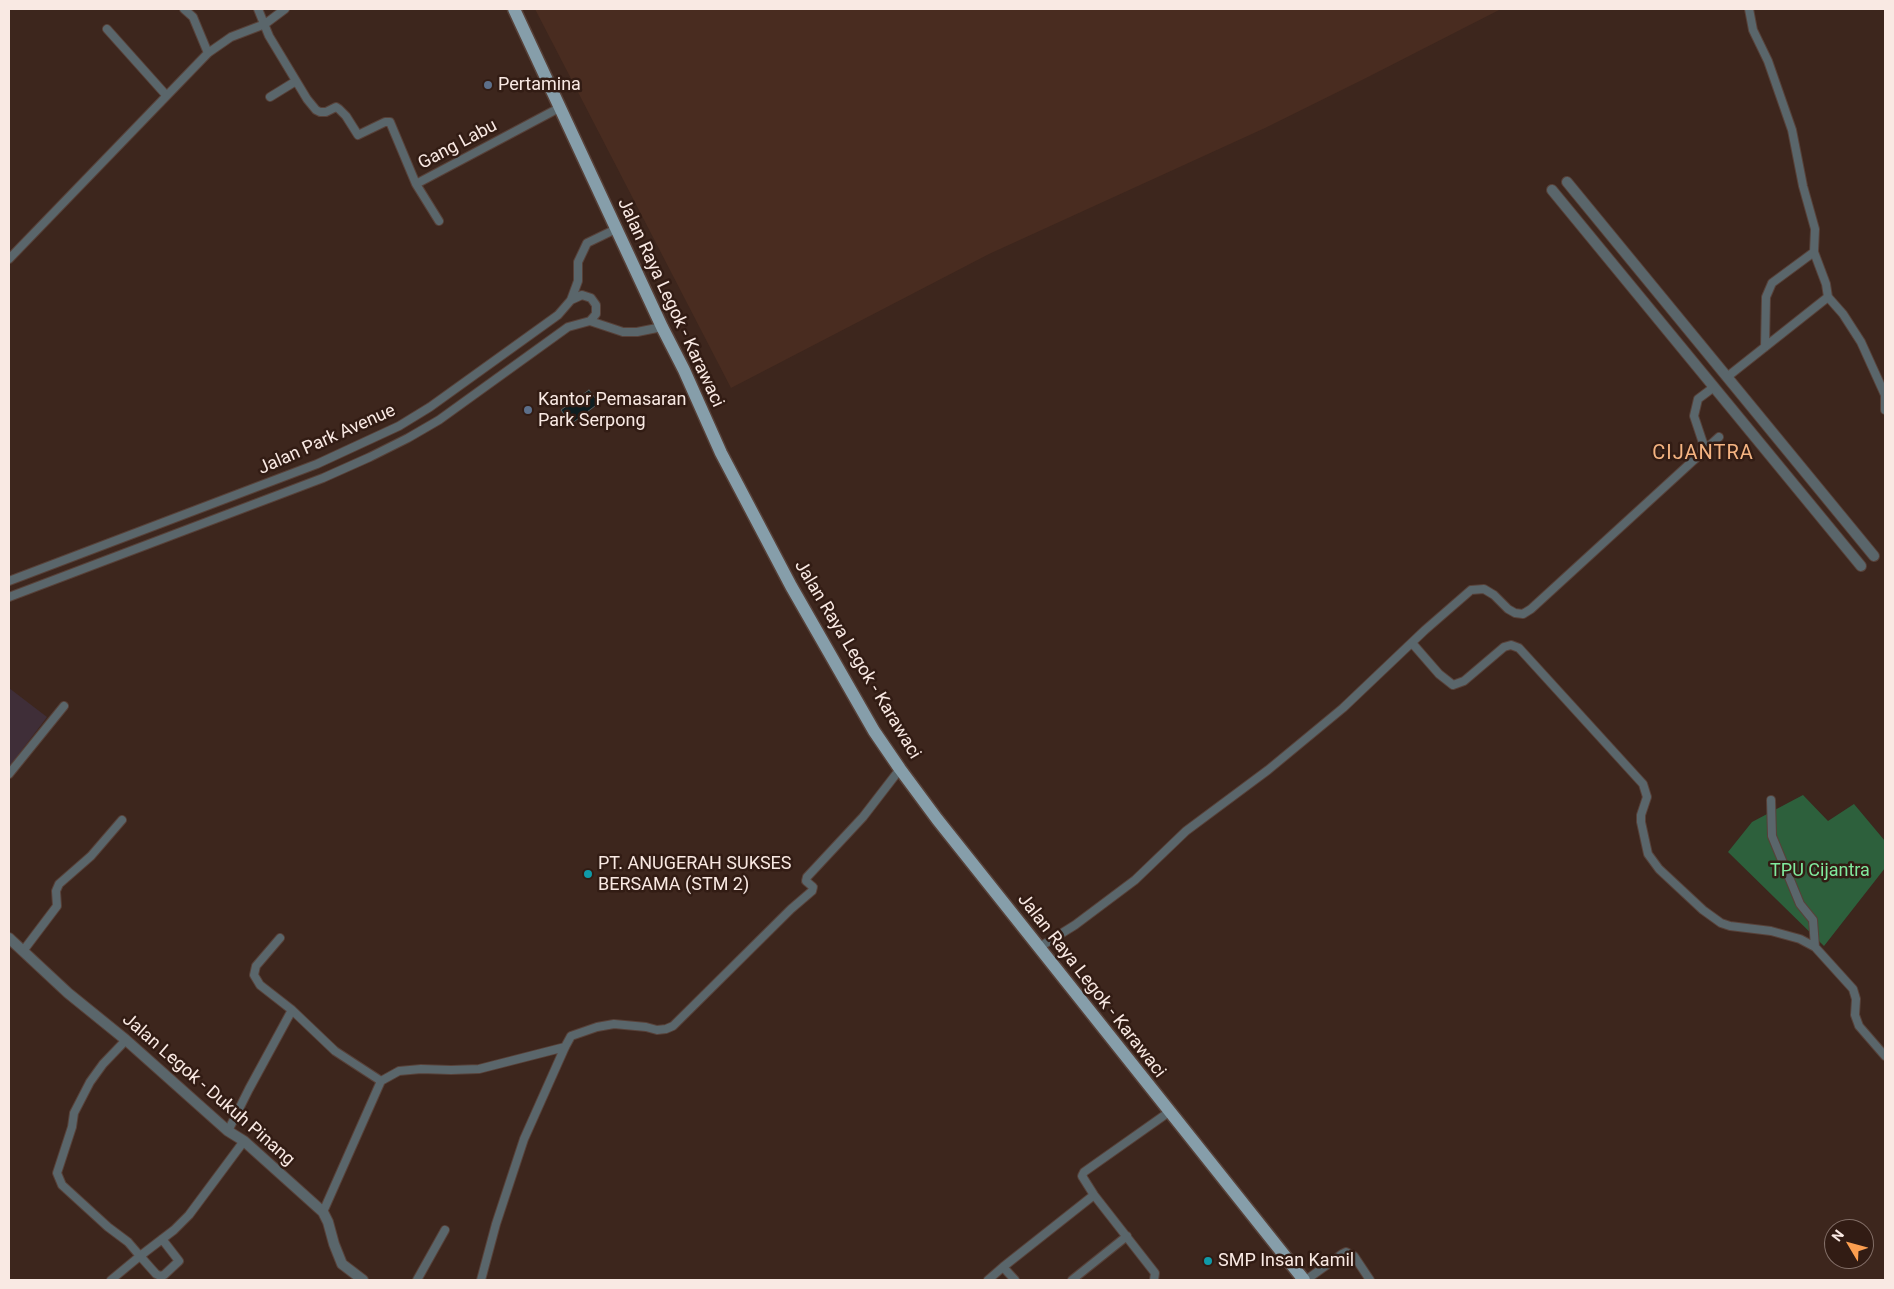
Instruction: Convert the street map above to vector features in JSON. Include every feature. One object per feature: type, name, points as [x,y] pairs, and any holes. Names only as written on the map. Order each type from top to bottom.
[{"type":"main road","name":"Jalan Raya Legok - Karawaci","points":[[514,9],[662,327],[684,370],[721,453],[791,586],[874,731],[900,769],[1038,948],[1305,1280]]},
{"type":"street","points":[[184,9],[194,17],[208,53]]},
{"type":"street","name":"Gang Labu","points":[[258,9],[269,36],[307,99],[316,110],[326,112],[336,107],[340,109],[358,134],[385,122],[390,122],[416,184],[559,108]]},
{"type":"street","points":[[9,259],[208,53],[231,37],[264,24],[285,9]]},
{"type":"street","points":[[1749,9],[1753,30],[1768,61],[1792,130],[1803,186],[1815,230],[1814,252],[1826,284],[1828,297],[1843,314],[1861,342],[1885,395],[1885,410]]},
{"type":"street","points":[[107,29],[166,95]]},
{"type":"street","points":[[270,97],[296,81]]},
{"type":"street","points":[[1566,182],[1874,556]]},
{"type":"street","points":[[416,184],[439,221]]},
{"type":"street","points":[[1552,190],[1861,566]]},
{"type":"street","name":"Jalan Park Avenue","points":[[9,581],[318,464],[399,426],[430,407],[558,315],[571,300],[578,281],[578,262],[587,243],[616,229]]},
{"type":"street","points":[[1764,347],[1766,297],[1772,283],[1814,252]]},
{"type":"street","points":[[571,300],[582,295],[591,298],[596,305],[596,314],[590,321],[622,332],[637,332],[662,327]]},
{"type":"street","points":[[1727,377],[1828,297]]},
{"type":"street","name":"Jalan Park Avenue","points":[[9,597],[323,478],[408,438],[439,420],[568,327],[590,321]]},
{"type":"street","points":[[1672,336],[1685,325]]},
{"type":"street","points":[[526,338],[535,351]]},
{"type":"street","points":[[1701,454],[1703,443],[1694,416],[1698,399],[1714,387]]},
{"type":"street","points":[[414,417],[421,430]]},
{"type":"street","points":[[399,426],[408,438]]},
{"type":"street","points":[[1038,948],[1075,926],[1135,880],[1186,831],[1268,770],[1328,720],[1471,590],[1476,588],[1484,589],[1515,613],[1523,614],[1531,610],[1719,437]]},
{"type":"street","points":[[1782,469],[1794,459]]},
{"type":"street","points":[[1412,643],[1439,674],[1453,685],[1464,681],[1504,647],[1511,645],[1519,648],[1643,784],[1648,796],[1641,815],[1642,827],[1648,854],[1659,869],[1703,910],[1721,923],[1730,926],[1771,931],[1800,939],[1815,947],[1853,989],[1856,999],[1854,1015],[1859,1026],[1885,1056]]},
{"type":"street","points":[[9,774],[64,706]]},
{"type":"street","points":[[481,1280],[496,1224],[524,1139],[565,1046],[572,1036],[597,1027],[614,1024],[657,1030],[673,1026],[791,909],[812,891],[813,887],[806,881],[807,877],[862,817],[900,769]]},
{"type":"street","points":[[1771,800],[1772,836],[1800,904],[1812,920],[1815,947]]},
{"type":"street","points":[[23,951],[57,906],[56,891],[59,884],[91,856],[122,820]]},
{"type":"street","name":"Jalan Legok - Dukuh Pinang","points":[[9,938],[68,993],[126,1040],[228,1131],[244,1141],[323,1212],[342,1264],[362,1280]]},
{"type":"street","points":[[280,938],[256,966],[254,975],[260,985],[292,1010],[335,1051],[381,1081]]},
{"type":"street","points":[[228,1131],[292,1010]]},
{"type":"street","points":[[126,1040],[103,1064],[90,1082],[74,1113],[72,1127],[57,1173],[62,1185],[135,1249],[163,1278],[179,1261],[162,1240]]},
{"type":"street","points":[[323,1212],[381,1081],[399,1071],[479,1069],[565,1046]]},
{"type":"street","points":[[1154,1280],[1156,1273],[1094,1196],[1082,1176],[1084,1172],[1169,1112]]},
{"type":"street","points":[[111,1280],[162,1240],[189,1215],[244,1141]]},
{"type":"street","points":[[988,1280],[1094,1196]]},
{"type":"street","points":[[417,1280],[446,1230]]},
{"type":"street","points":[[1075,1279],[1127,1236]]},
{"type":"street","points":[[1305,1280],[1346,1252],[1354,1256],[1370,1280]]},
{"type":"street","points":[[1003,1267],[1015,1280]]},
{"type":"shaded area","points":[[535,9],[1501,9],[1265,128],[989,254],[731,388]]},
{"type":"shaded area","points":[[589,390],[599,403],[571,424],[561,410]]},
{"type":"shaded area","points":[[9,688],[47,717],[9,767]]},
{"type":"green space","name":"TPU Cijantra","points":[[1803,795],[1828,821],[1854,804],[1885,841],[1885,868],[1824,946],[1728,852],[1752,822]]},
{"type":"place","name":"Pertamina","points":[[488,85]]},
{"type":"place","name":"Kantor Pemasaran Park Serpong","points":[[528,410]]},
{"type":"place","name":"PT. ANUGERAH SUKSES BERSAMA (STM 2)","points":[[588,874]]},
{"type":"place","name":"SMP Insan Kamil","points":[[1208,1261]]},
{"type":"district","name":"CIJANTRA","points":[[1703,454]]}]
